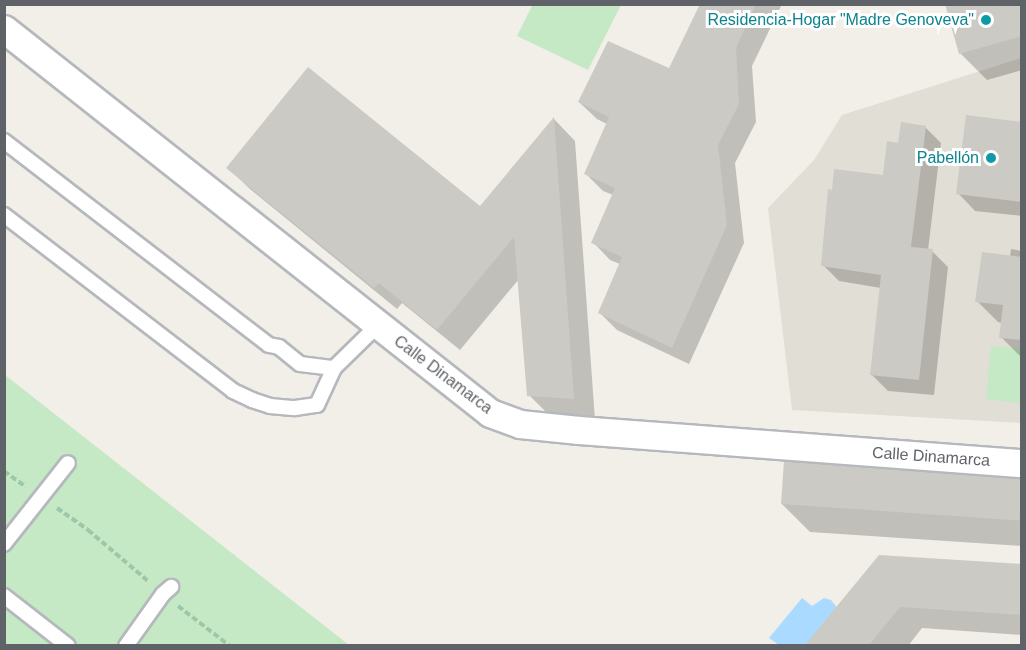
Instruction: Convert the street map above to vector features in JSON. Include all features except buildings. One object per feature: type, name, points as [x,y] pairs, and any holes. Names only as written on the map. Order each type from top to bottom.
[{"type":"street","name":"Calle Dinamarca","points":[[4,29],[489,413],[520,424],[1022,463]]},
{"type":"lane","points":[[4,141],[269,345],[279,347],[300,364],[334,368]]},
{"type":"lane","points":[[4,214],[233,391],[270,406],[295,408],[318,405],[334,368],[377,326]]},
{"type":"lane","points":[[4,544],[68,463]]},
{"type":"lane","points":[[126,645],[167,590]]},
{"type":"lane","points":[[4,596],[68,645]]},
{"type":"path","points":[[4,471],[88,530],[167,590],[230,645]]},
{"type":"shaded area","points":[[1021,58],[1021,423],[792,410],[768,208],[814,160],[842,115]]},
{"type":"green space","points":[[533,4],[621,5],[588,70],[517,36]]},
{"type":"green space","points":[[991,346],[1021,349],[1021,403],[986,399]]},
{"type":"green space","points":[[5,375],[349,645],[5,645]]},
{"type":"water","points":[[802,598],[812,606],[824,598],[831,600],[836,606],[834,615],[809,645],[779,645],[769,638]]},
{"type":"place","name":"Residencia-Hogar \"Madre Genoveva\"","points":[[986,20]]},
{"type":"place","name":"Pabellón","points":[[991,158]]}]
